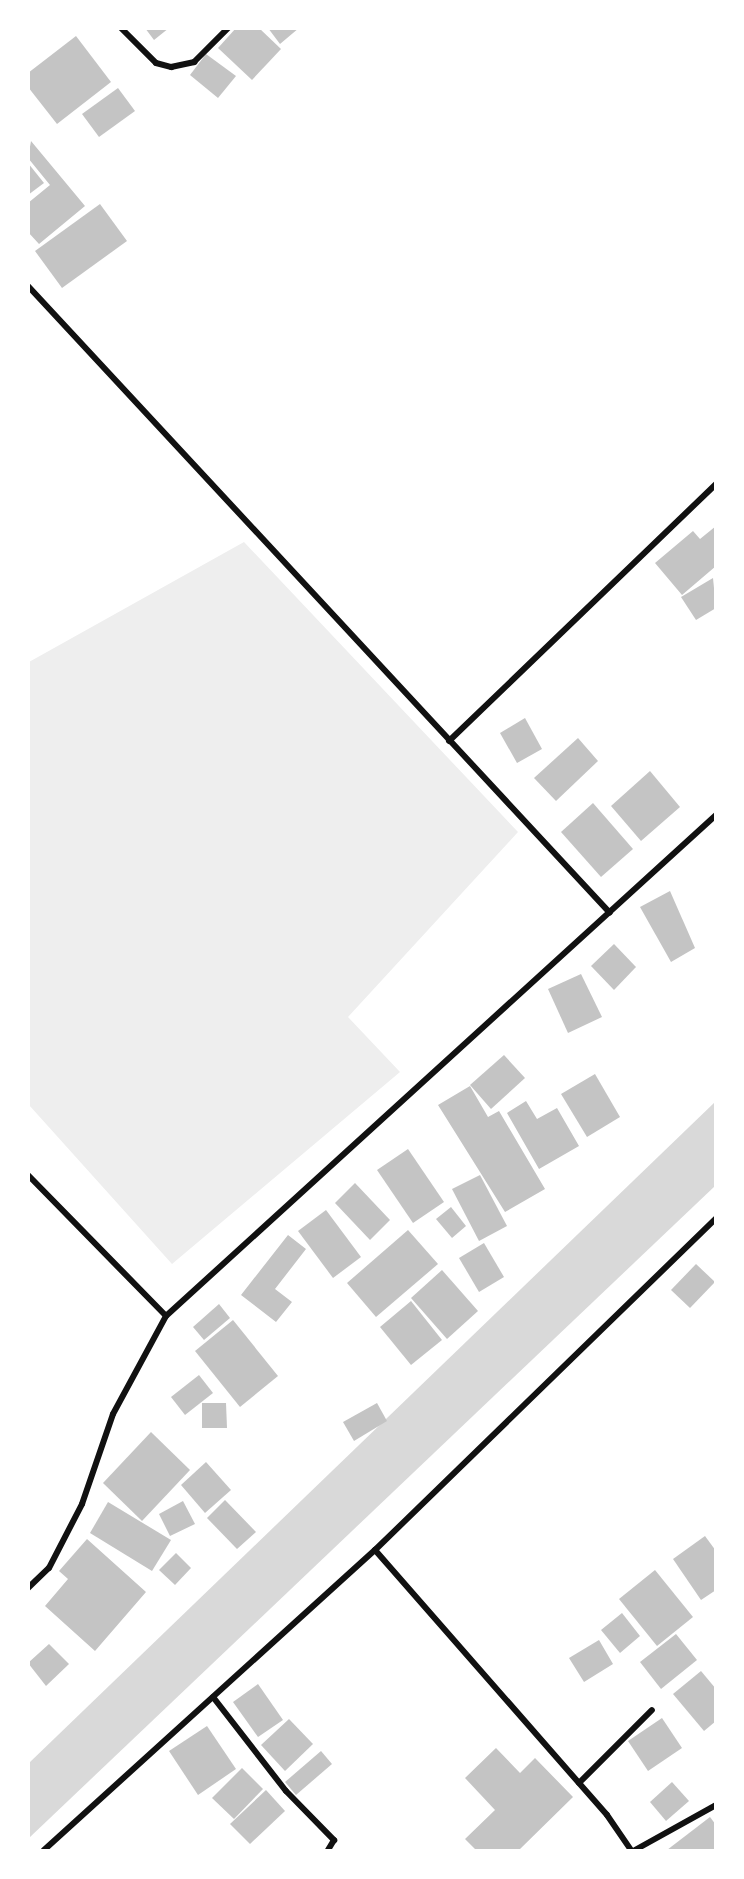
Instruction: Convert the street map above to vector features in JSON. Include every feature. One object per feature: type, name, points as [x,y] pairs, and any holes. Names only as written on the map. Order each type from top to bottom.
[{"type":"street","points":[[121,28],[156,63],[171,67],[194,62],[228,28]]},
{"type":"street","points":[[28,286],[610,913]]},
{"type":"street","points":[[449,741],[716,484]]},
{"type":"street","points":[[28,1588],[49,1568],[82,1504],[113,1414],[166,1316],[716,815]]},
{"type":"street","points":[[28,1175],[166,1316]]},
{"type":"street","points":[[44,1851],[375,1550],[716,1218]]},
{"type":"street","points":[[375,1550],[579,1783],[633,1851],[716,1805]]},
{"type":"street","points":[[213,1697],[286,1791],[334,1840],[328,1851]]},
{"type":"street","points":[[579,1783],[652,1710]]},
{"type":"shaded area","points":[[244,542],[518,832],[348,1017],[400,1072],[172,1264],[29,1105],[29,662]]},
{"type":"shaded area","points":[[715,1102],[715,1186],[29,1838],[29,1763]]},
{"type":"building","points":[[145,28],[169,28],[154,40]]},
{"type":"building","points":[[236,28],[259,28],[281,49],[252,80],[218,48]]},
{"type":"building","points":[[268,28],[299,28],[280,44]]},
{"type":"building","points":[[76,36],[111,82],[57,124],[28,87],[28,73]]},
{"type":"building","points":[[206,54],[236,76],[218,98],[190,75]]},
{"type":"building","points":[[118,88],[135,111],[99,137],[82,114]]},
{"type":"building","points":[[31,141],[85,206],[39,244],[28,232],[28,203],[50,185],[28,158]]},
{"type":"building","points":[[28,163],[44,183],[28,195]]},
{"type":"building","points":[[100,204],[127,241],[62,288],[35,251]]},
{"type":"building","points":[[716,526],[716,566],[682,595],[655,563],[693,531],[700,539]]},
{"type":"building","points":[[713,578],[716,608],[696,620],[681,597]]},
{"type":"building","points":[[525,718],[542,749],[517,763],[500,733]]},
{"type":"building","points":[[578,738],[598,761],[556,801],[534,778]]},
{"type":"building","points":[[650,771],[680,807],[641,841],[611,806]]},
{"type":"building","points":[[593,803],[633,849],[601,877],[561,832]]},
{"type":"building","points":[[670,891],[695,948],[671,962],[640,907]]},
{"type":"building","points":[[614,944],[636,967],[614,990],[591,966]]},
{"type":"building","points":[[581,974],[602,1017],[568,1033],[548,989]]},
{"type":"building","points":[[504,1055],[525,1078],[491,1109],[470,1085]]},
{"type":"building","points":[[595,1074],[620,1117],[587,1137],[561,1094]]},
{"type":"building","points":[[470,1086],[488,1117],[499,1111],[545,1189],[505,1212],[438,1105]]},
{"type":"building","points":[[526,1101],[537,1119],[557,1108],[579,1146],[539,1169],[507,1113]]},
{"type":"building","points":[[408,1149],[444,1202],[413,1223],[377,1170]]},
{"type":"building","points":[[480,1175],[507,1226],[479,1241],[452,1189]]},
{"type":"building","points":[[355,1183],[390,1220],[370,1240],[335,1203]]},
{"type":"building","points":[[451,1207],[466,1226],[452,1238],[436,1219]]},
{"type":"building","points":[[326,1210],[361,1257],[333,1278],[298,1231]]},
{"type":"building","points":[[408,1230],[438,1264],[376,1317],[347,1283]]},
{"type":"building","points":[[288,1235],[306,1249],[275,1289],[292,1302],[276,1322],[241,1295]]},
{"type":"building","points":[[484,1243],[504,1277],[479,1292],[459,1258]]},
{"type":"building","points":[[696,1264],[715,1282],[690,1308],[671,1290]]},
{"type":"building","points":[[442,1270],[478,1311],[447,1339],[411,1298]]},
{"type":"building","points":[[411,1301],[442,1340],[411,1365],[380,1327]]},
{"type":"building","points":[[219,1304],[230,1318],[204,1340],[193,1327]]},
{"type":"building","points":[[233,1320],[278,1376],[240,1407],[195,1351]]},
{"type":"building","points":[[199,1375],[213,1393],[185,1415],[171,1397]]},
{"type":"building","points":[[202,1403],[226,1403],[227,1428],[202,1428]]},
{"type":"building","points":[[377,1403],[387,1421],[354,1441],[343,1422]]},
{"type":"building","points":[[151,1432],[190,1470],[142,1521],[103,1483]]},
{"type":"building","points":[[206,1462],[231,1490],[205,1513],[181,1485]]},
{"type":"building","points":[[225,1500],[256,1532],[237,1549],[207,1518]]},
{"type":"building","points":[[183,1501],[195,1524],[170,1536],[159,1514]]},
{"type":"building","points":[[108,1502],[171,1540],[152,1571],[90,1533]]},
{"type":"building","points":[[705,1536],[716,1551],[716,1590],[701,1600],[673,1559]]},
{"type":"building","points":[[87,1539],[146,1592],[95,1651],[45,1606],[68,1579],[59,1571]]},
{"type":"building","points":[[176,1553],[191,1568],[175,1585],[159,1570]]},
{"type":"building","points":[[655,1570],[693,1617],[657,1646],[619,1599]]},
{"type":"building","points":[[622,1613],[640,1636],[620,1653],[601,1630]]},
{"type":"building","points":[[676,1634],[697,1660],[661,1689],[640,1662]]},
{"type":"building","points":[[599,1640],[613,1664],[584,1682],[569,1658]]},
{"type":"building","points":[[49,1644],[69,1664],[46,1686],[28,1663]]},
{"type":"building","points":[[701,1671],[716,1689],[716,1721],[704,1731],[673,1694]]},
{"type":"building","points":[[258,1684],[283,1720],[258,1737],[233,1702]]},
{"type":"building","points":[[662,1718],[682,1748],[648,1771],[628,1741]]},
{"type":"building","points":[[289,1719],[313,1744],[285,1771],[261,1745]]},
{"type":"building","points":[[207,1726],[236,1769],[198,1795],[169,1751]]},
{"type":"building","points":[[496,1748],[520,1773],[535,1758],[573,1797],[519,1850],[476,1850],[465,1839],[495,1810],[465,1778]]},
{"type":"building","points":[[321,1751],[332,1764],[296,1795],[285,1782]]},
{"type":"building","points":[[242,1768],[263,1789],[234,1819],[212,1798]]},
{"type":"building","points":[[672,1782],[689,1801],[666,1821],[650,1802]]},
{"type":"building","points":[[266,1790],[285,1811],[250,1844],[230,1824]]},
{"type":"building","points":[[710,1817],[716,1825],[716,1850],[667,1850]]}]
